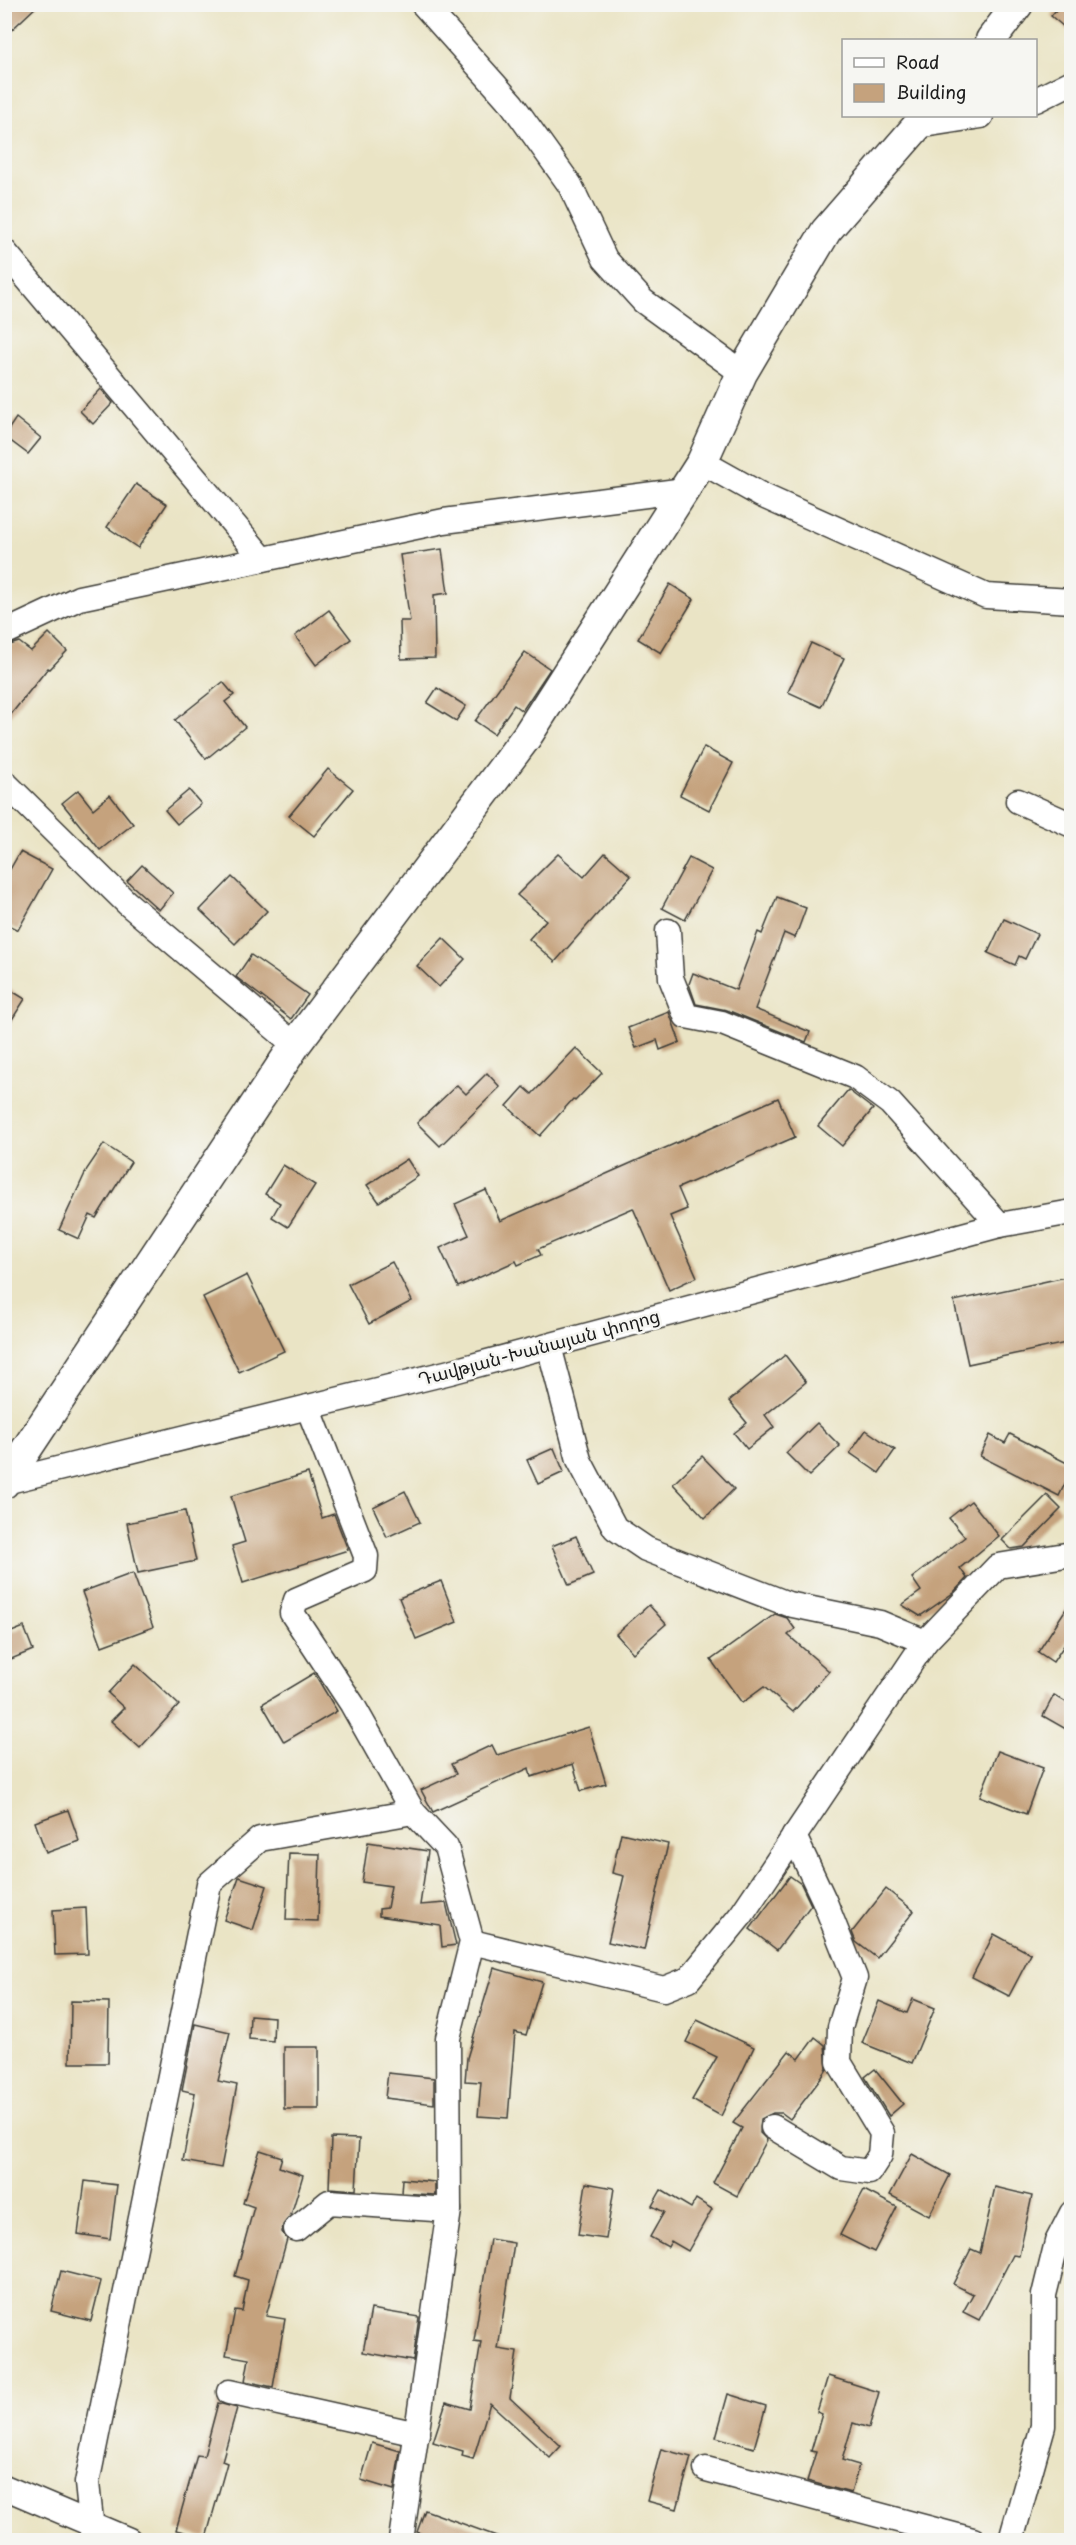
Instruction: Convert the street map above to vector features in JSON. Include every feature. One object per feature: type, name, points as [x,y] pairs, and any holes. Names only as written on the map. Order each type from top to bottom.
[{"type":"main road","points":[[991,39],[1018,4]]},
{"type":"main road","points":[[5,1482],[295,1045],[527,736],[686,490],[702,462],[742,373],[826,231],[921,121]]},
{"type":"street","points":[[423,4],[512,104],[564,176],[605,259],[644,300],[742,373]]},
{"type":"street","points":[[1037,99],[1071,82]]},
{"type":"street","points":[[921,121],[969,117]]},
{"type":"street","points":[[4,251],[263,559]]},
{"type":"street","points":[[702,462],[761,495],[986,596],[1071,601]]},
{"type":"street","points":[[4,633],[79,598],[444,521],[686,490]]},
{"type":"street","points":[[4,782],[127,903],[295,1045]]},
{"type":"street","points":[[1018,801],[1071,825]]},
{"type":"street","points":[[668,931],[671,978],[686,1016],[722,1023],[855,1077],[890,1103],[1000,1225]]},
{"type":"street","name":"Դավթյան-Խանայան փողոց","points":[[5,1482],[549,1346],[1000,1225],[1071,1212]]},
{"type":"street","points":[[549,1346],[579,1460],[615,1528],[646,1549],[788,1604],[880,1623],[925,1642]]},
{"type":"street","points":[[308,1407],[366,1556],[365,1570],[296,1600],[292,1613],[352,1704],[413,1812],[446,1847],[472,1942],[448,2038],[449,2210],[401,2541]]},
{"type":"street","points":[[472,1942],[664,1989],[689,1979],[742,1914],[925,1642],[998,1566],[1071,1554]]},
{"type":"street","points":[[93,2533],[87,2482],[209,1884],[260,1839],[413,1812]]},
{"type":"street","points":[[773,2127],[841,2168],[869,2172],[880,2155],[882,2133],[839,2062],[840,2027],[855,1978],[824,1900],[794,1836]]},
{"type":"street","points":[[296,2229],[328,2202],[449,2210]]},
{"type":"street","points":[[1011,2541],[1043,2426],[1044,2295],[1057,2242],[1071,2213]]},
{"type":"street","points":[[229,2392],[417,2434]]},
{"type":"street","points":[[706,2469],[973,2541]]},
{"type":"street","points":[[4,2487],[93,2533],[129,2541]]},
{"type":"building","points":[[4,4],[39,4],[4,37]]},
{"type":"building","points":[[1061,4],[1071,4],[1071,33],[1051,16]]},
{"type":"building","points":[[101,389],[113,403],[93,424],[80,411]]},
{"type":"building","points":[[16,418],[41,438],[28,454],[4,436]]},
{"type":"building","points":[[136,484],[167,504],[138,548],[107,527]]},
{"type":"building","points":[[442,549],[448,593],[434,595],[435,658],[401,659],[400,621],[410,621],[400,555]]},
{"type":"building","points":[[670,584],[694,599],[661,653],[638,639]]},
{"type":"building","points":[[329,610],[351,639],[316,665],[295,636]]},
{"type":"building","points":[[49,633],[67,651],[50,669],[48,668],[4,723],[4,647],[19,642],[31,651]]},
{"type":"building","points":[[811,643],[844,658],[821,707],[788,692]]},
{"type":"building","points":[[525,652],[550,669],[522,711],[514,705],[494,734],[475,721]]},
{"type":"building","points":[[223,682],[234,695],[225,702],[245,727],[206,759],[175,720]]},
{"type":"building","points":[[437,688],[466,706],[456,721],[427,703]]},
{"type":"building","points":[[704,747],[733,763],[709,810],[680,795]]},
{"type":"building","points":[[328,769],[353,789],[314,836],[289,816]]},
{"type":"building","points":[[78,790],[93,809],[110,795],[133,824],[100,850],[62,803]]},
{"type":"building","points":[[189,790],[201,804],[177,824],[165,810]]},
{"type":"building","points":[[20,852],[52,869],[18,930],[4,923],[4,880]]},
{"type":"building","points":[[605,853],[631,876],[555,962],[529,939],[546,920],[517,895],[558,854],[584,877]]},
{"type":"building","points":[[689,858],[712,870],[685,920],[662,908]]},
{"type":"building","points":[[142,865],[173,893],[159,910],[127,881]]},
{"type":"building","points":[[232,877],[267,911],[235,944],[200,910]]},
{"type":"building","points":[[777,897],[806,908],[795,938],[784,933],[755,1009],[810,1032],[806,1042],[727,1010],[696,1004],[689,984],[693,973],[736,990],[758,932],[762,934]]},
{"type":"building","points":[[1004,919],[1037,934],[1025,959],[1019,956],[1015,965],[988,953]]},
{"type":"building","points":[[443,938],[465,959],[439,987],[417,966]]},
{"type":"building","points":[[251,955],[308,995],[291,1019],[236,977]]},
{"type":"building","points":[[4,986],[25,999],[4,1032]]},
{"type":"building","points":[[669,1012],[680,1042],[660,1050],[657,1040],[636,1048],[628,1028]]},
{"type":"building","points":[[576,1048],[602,1073],[575,1101],[573,1099],[540,1136],[507,1106],[524,1087],[532,1094]]},
{"type":"building","points":[[487,1073],[500,1087],[440,1146],[417,1123],[457,1085],[466,1094]]},
{"type":"building","points":[[848,1090],[873,1109],[842,1146],[818,1126]]},
{"type":"building","points":[[778,1098],[795,1137],[678,1188],[687,1209],[670,1216],[697,1277],[669,1290],[633,1208],[538,1249],[541,1255],[518,1265],[516,1261],[458,1287],[440,1248],[469,1235],[455,1204],[486,1190],[500,1221]]},
{"type":"building","points":[[104,1144],[131,1162],[96,1218],[90,1215],[79,1239],[59,1230],[87,1169]]},
{"type":"building","points":[[407,1159],[418,1176],[379,1202],[367,1185]]},
{"type":"building","points":[[283,1165],[315,1185],[288,1227],[272,1217],[280,1203],[265,1194]]},
{"type":"building","points":[[392,1262],[412,1301],[369,1324],[348,1284]]},
{"type":"building","points":[[247,1275],[284,1351],[239,1372],[203,1297]]},
{"type":"building","points":[[1066,1277],[1071,1303],[1071,1342],[968,1364],[954,1301]]},
{"type":"building","points":[[785,1355],[806,1382],[765,1415],[774,1427],[747,1449],[734,1433],[747,1423],[729,1401]]},
{"type":"building","points":[[817,1423],[840,1446],[809,1476],[786,1453]]},
{"type":"building","points":[[866,1430],[895,1450],[879,1473],[850,1453]]},
{"type":"building","points":[[1010,1434],[1071,1465],[1071,1471],[1059,1496],[980,1456],[990,1435],[1005,1443]]},
{"type":"building","points":[[554,1448],[564,1472],[538,1484],[527,1460]]},
{"type":"building","points":[[702,1456],[734,1489],[705,1518],[673,1484]]},
{"type":"building","points":[[308,1473],[322,1518],[334,1514],[348,1550],[243,1583],[232,1546],[245,1542],[231,1496]]},
{"type":"building","points":[[405,1491],[420,1522],[387,1537],[373,1507]]},
{"type":"building","points":[[1047,1495],[1061,1509],[1024,1547],[1011,1549],[1002,1540]]},
{"type":"building","points":[[971,1501],[999,1536],[960,1568],[967,1578],[953,1593],[920,1616],[902,1605],[921,1591],[912,1578],[965,1537],[949,1518]]},
{"type":"building","points":[[185,1511],[196,1561],[138,1573],[127,1523]]},
{"type":"building","points":[[576,1536],[593,1575],[569,1585],[552,1546]]},
{"type":"building","points":[[133,1573],[153,1627],[102,1646],[82,1592]]},
{"type":"building","points":[[441,1581],[457,1622],[416,1639],[399,1598]]},
{"type":"building","points":[[1071,1601],[1071,1635],[1053,1662],[1038,1652]]},
{"type":"building","points":[[649,1605],[666,1624],[633,1653],[616,1634]]},
{"type":"building","points":[[775,1614],[787,1618],[795,1629],[788,1635],[829,1671],[793,1712],[764,1687],[742,1703],[711,1660]]},
{"type":"building","points":[[24,1627],[33,1650],[4,1662],[4,1635]]},
{"type":"building","points":[[135,1664],[179,1705],[140,1748],[111,1721],[124,1708],[108,1693]]},
{"type":"building","points":[[314,1673],[337,1711],[284,1742],[262,1704]]},
{"type":"building","points":[[1054,1695],[1071,1705],[1071,1732],[1043,1716]]},
{"type":"building","points":[[589,1727],[606,1784],[581,1791],[573,1764],[531,1777],[529,1768],[433,1812],[421,1790],[456,1774],[451,1764],[492,1745],[497,1755]]},
{"type":"building","points":[[998,1751],[1043,1768],[1026,1814],[980,1796]]},
{"type":"building","points":[[68,1810],[79,1841],[46,1853],[35,1822]]},
{"type":"building","points":[[621,1833],[668,1844],[644,1950],[608,1942],[624,1876],[612,1873]]},
{"type":"building","points":[[368,1842],[428,1851],[420,1905],[446,1903],[456,1945],[442,1947],[440,1925],[379,1916],[379,1909],[387,1908],[391,1886],[362,1882]]},
{"type":"building","points":[[289,1853],[320,1854],[318,1921],[286,1920]]},
{"type":"building","points":[[790,1876],[801,1884],[811,1905],[777,1950],[750,1929]]},
{"type":"building","points":[[239,1877],[267,1886],[253,1930],[224,1920]]},
{"type":"building","points":[[886,1889],[914,1911],[877,1958],[856,1942],[852,1932]]},
{"type":"building","points":[[86,1908],[88,1954],[55,1955],[53,1910]]},
{"type":"building","points":[[994,1934],[1031,1954],[1009,1996],[972,1977]]},
{"type":"building","points":[[494,1968],[542,1982],[526,2035],[515,2032],[508,2118],[478,2116],[481,2082],[465,2081],[467,2058]]},
{"type":"building","points":[[913,1999],[935,2008],[912,2063],[862,2043],[879,2001],[907,2013]]},
{"type":"building","points":[[71,2001],[109,2002],[108,2063],[70,2063]]},
{"type":"building","points":[[250,2015],[274,2017],[273,2041],[249,2039]]},
{"type":"building","points":[[697,2020],[754,2047],[721,2116],[692,2100],[717,2057],[686,2042]]},
{"type":"building","points":[[195,2024],[230,2032],[218,2081],[237,2085],[221,2168],[183,2161],[195,2093],[182,2090]]},
{"type":"building","points":[[815,2037],[825,2045],[827,2069],[822,2077],[790,2119],[782,2113],[773,2113],[761,2119],[760,2133],[767,2140],[737,2196],[713,2183],[742,2128],[733,2123],[789,2051],[799,2059]]},
{"type":"building","points":[[284,2047],[319,2047],[319,2109],[284,2109]]},
{"type":"building","points":[[875,2069],[903,2104],[889,2116],[865,2077]]},
{"type":"building","points":[[388,2073],[434,2078],[434,2104],[385,2098]]},
{"type":"building","points":[[331,2138],[359,2139],[356,2190],[329,2188]]},
{"type":"building","points":[[260,2150],[282,2157],[279,2167],[303,2175],[291,2215],[283,2225],[282,2232],[287,2239],[266,2316],[285,2319],[273,2387],[245,2381],[249,2359],[226,2355],[235,2310],[242,2311],[248,2280],[235,2276],[254,2207],[243,2203]]},
{"type":"building","points":[[912,2154],[950,2175],[929,2216],[890,2195]]},
{"type":"building","points":[[402,2179],[435,2182],[435,2195],[401,2193]]},
{"type":"building","points":[[85,2181],[117,2185],[110,2239],[78,2234]]},
{"type":"building","points":[[586,2183],[614,2188],[606,2239],[578,2235]]},
{"type":"building","points":[[995,2187],[1032,2196],[1019,2256],[1013,2255],[979,2320],[963,2312],[973,2294],[953,2284],[971,2249],[980,2253]]},
{"type":"building","points":[[661,2190],[691,2208],[696,2199],[712,2209],[688,2251],[671,2241],[668,2247],[650,2237],[664,2212],[652,2206]]},
{"type":"building","points":[[864,2190],[897,2207],[874,2252],[840,2235]]},
{"type":"building","points":[[490,2239],[514,2243],[498,2349],[517,2352],[510,2398],[561,2446],[550,2458],[490,2403],[473,2459],[462,2456],[463,2451],[433,2442],[446,2402],[470,2409],[481,2342],[474,2341]]},
{"type":"building","points":[[61,2271],[101,2281],[91,2321],[51,2311]]},
{"type":"building","points":[[371,2309],[419,2317],[413,2361],[363,2352]]},
{"type":"building","points":[[828,2376],[879,2392],[869,2428],[853,2423],[842,2460],[859,2465],[851,2493],[807,2481],[816,2452],[811,2451],[822,2414],[817,2412]]},
{"type":"building","points":[[728,2394],[766,2406],[754,2448],[716,2437]]},
{"type":"building","points":[[218,2403],[237,2408],[222,2461],[227,2463],[206,2538],[176,2530],[197,2455],[204,2456]]},
{"type":"building","points":[[372,2443],[400,2451],[394,2490],[361,2480]]},
{"type":"building","points":[[661,2449],[691,2457],[677,2509],[647,2501]]},
{"type":"building","points":[[425,2510],[502,2538],[502,2541],[439,2541],[417,2532]]}]
